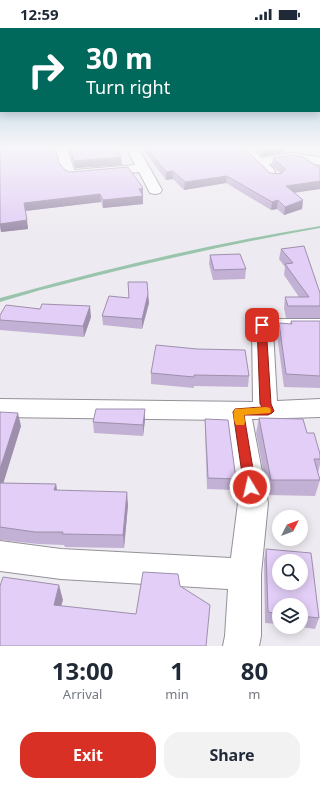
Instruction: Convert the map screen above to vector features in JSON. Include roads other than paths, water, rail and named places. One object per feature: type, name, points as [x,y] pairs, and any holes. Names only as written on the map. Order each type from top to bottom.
[{"type":"street","points":[[147,176],[155,190]]},
{"type":"street","points":[[268,411],[265,404],[262,325],[320,325]]},
{"type":"street","points":[[0,408],[238,412],[320,408]]},
{"type":"street","points":[[238,412],[253,503],[245,574],[243,636],[241,646]]},
{"type":"street","points":[[0,556],[61,564],[245,574]]},
{"type":"waterway","points":[[0,300],[51,286],[204,249],[320,227]]}]
